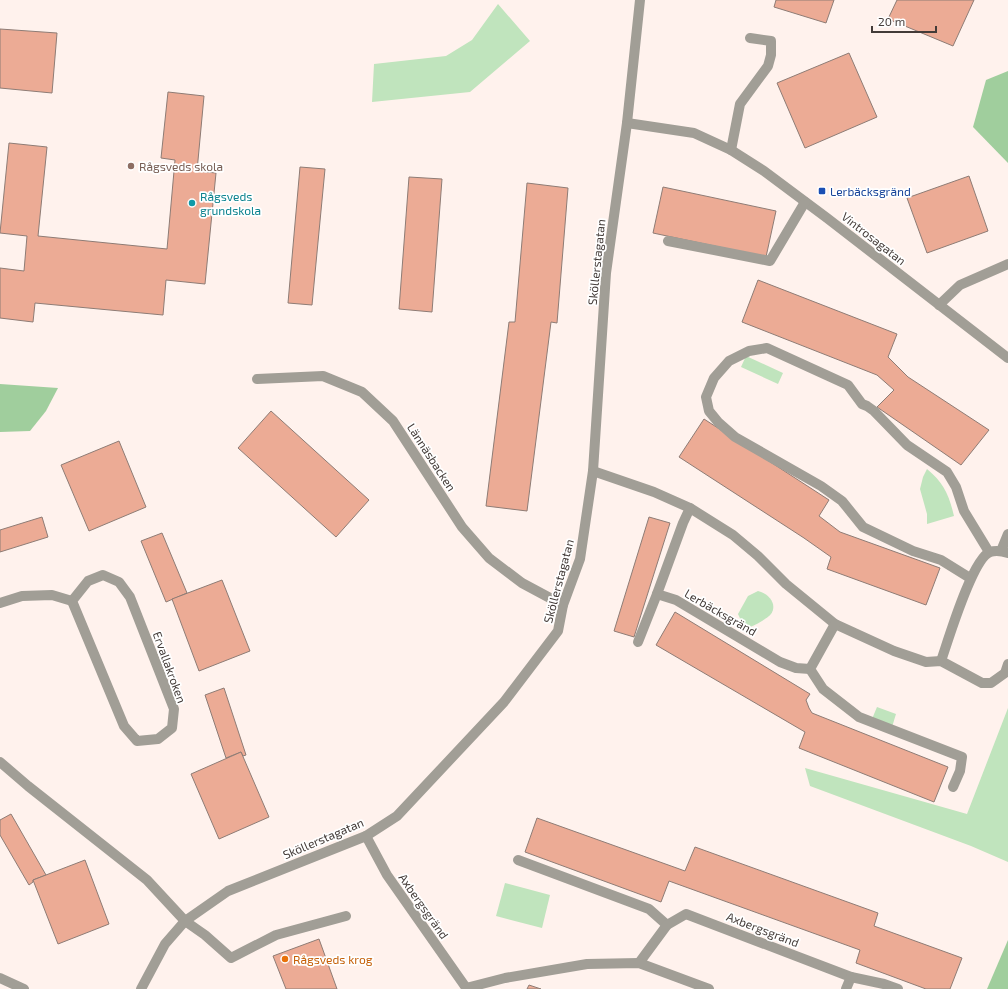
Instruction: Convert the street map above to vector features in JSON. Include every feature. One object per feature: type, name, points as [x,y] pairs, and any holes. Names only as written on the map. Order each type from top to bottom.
[{"type":"street","name":"Sköllerstagatan","points":[[141,989],[166,944],[186,921],[228,891],[366,836],[397,816],[504,702],[558,630],[563,604],[580,559],[593,471],[606,273],[627,123],[640,0]]},
{"type":"street","points":[[731,150],[740,104],[768,66],[771,54],[771,41],[750,38]]},
{"type":"street","name":"Vintrosagatan","points":[[627,123],[694,134],[731,150],[764,171],[840,228],[1008,358]]},
{"type":"street","points":[[668,241],[770,261],[805,202]]},
{"type":"street","points":[[939,305],[960,285],[1008,264]]},
{"type":"street","points":[[970,578],[941,560],[913,551],[863,527],[842,502],[821,486],[773,457],[735,437],[718,422],[709,411],[706,397],[714,378],[729,361],[749,351],[768,348],[845,383],[862,404],[874,411],[907,444],[947,472],[956,487],[964,511],[989,552]]},
{"type":"street","name":"Lännäsbacken","points":[[257,379],[323,376],[362,392],[394,421],[462,528],[489,558],[522,583],[563,604]]},
{"type":"street","points":[[593,471],[654,492],[690,508],[733,535],[758,556],[786,584],[835,624],[894,651],[926,662],[941,661],[982,683],[991,682],[1005,673],[1008,664]]},
{"type":"street","points":[[638,642],[690,508]]},
{"type":"street","points":[[941,661],[970,578],[981,560],[989,552],[1004,552],[1008,534]]},
{"type":"street","name":"Ervallakroken","points":[[103,575],[119,582],[130,597],[174,709],[172,728],[158,739],[137,741],[124,726],[72,600],[88,581],[103,575]]},
{"type":"street","name":"Lerbäcksgränd","points":[[657,594],[676,600],[780,662],[796,668],[810,669]]},
{"type":"street","points":[[0,602],[22,596],[52,595],[72,600]]},
{"type":"street","points":[[835,624],[810,669],[823,689],[859,717],[962,757],[960,771],[953,787]]},
{"type":"street","points":[[0,762],[147,880],[186,921],[205,935],[231,958],[276,935],[346,916]]},
{"type":"street","name":"Axbergsgränd","points":[[366,836],[387,875],[466,988],[505,978],[587,964],[639,963],[709,989]]},
{"type":"street","points":[[518,860],[649,909],[667,925]]},
{"type":"street","name":"Axbergsgränd","points":[[639,963],[667,925],[686,914],[851,977],[884,984],[898,989]]},
{"type":"street","points":[[846,989],[851,977]]},
{"type":"street","points":[[0,978],[24,989]]},
{"type":"green space","points":[[498,4],[530,41],[470,92],[372,102],[374,64],[446,56],[472,40]]},
{"type":"green space","points":[[1008,71],[1008,163],[973,127],[986,80]]},
{"type":"green space","points":[[746,356],[783,373],[778,384],[741,367]]},
{"type":"green space","points":[[0,384],[58,388],[46,411],[30,431],[0,432]]},
{"type":"green space","points":[[927,469],[942,484],[954,516],[927,524],[927,514],[920,489]]},
{"type":"green space","points":[[758,591],[765,594],[771,600],[773,603],[773,610],[769,616],[757,624],[749,627],[744,626],[738,614],[748,596]]},
{"type":"green space","points":[[877,707],[896,714],[892,727],[872,719]]},
{"type":"green space","points":[[1008,708],[1008,862],[971,846],[810,786],[805,768],[967,814]]},
{"type":"green space","points":[[505,883],[550,895],[542,928],[496,916]]},
{"type":"green space","points":[[1008,940],[1008,989],[987,989]]},
{"type":"building","points":[[776,0],[834,0],[826,23],[774,7]]},
{"type":"building","points":[[897,0],[974,0],[953,46],[888,19]]},
{"type":"building","points":[[0,29],[57,33],[52,93],[0,88]]},
{"type":"building","points":[[849,53],[877,117],[805,148],[777,83]]},
{"type":"building","name":"Rågsveds grundskola","points":[[168,92],[204,96],[197,171],[216,173],[205,284],[166,280],[163,315],[35,303],[33,322],[0,318],[0,268],[24,271],[27,236],[0,233],[9,143],[47,147],[38,236],[167,249],[175,160],[161,158]]},
{"type":"building","points":[[300,167],[325,169],[312,305],[288,303]]},
{"type":"building","points":[[969,176],[988,231],[927,253],[907,198]]},
{"type":"building","points":[[409,177],[442,179],[432,312],[399,309]]},
{"type":"building","points":[[527,183],[568,188],[557,323],[551,322],[527,511],[486,506],[509,322],[515,322]]},
{"type":"building","points":[[663,187],[776,211],[766,257],[653,233]]},
{"type":"building","points":[[758,280],[897,334],[888,357],[908,377],[989,430],[961,465],[877,407],[894,390],[877,375],[742,322]]},
{"type":"building","points":[[271,411],[369,500],[336,537],[238,448]]},
{"type":"building","points":[[704,419],[829,500],[819,516],[840,532],[940,568],[926,605],[827,569],[831,557],[679,457]]},
{"type":"building","points":[[119,441],[146,507],[89,531],[61,465]]},
{"type":"building","points":[[42,517],[48,537],[0,552],[0,530]]},
{"type":"building","points":[[649,517],[670,523],[634,637],[614,631]]},
{"type":"building","points":[[162,533],[187,593],[166,602],[141,541]]},
{"type":"building","points":[[222,580],[250,651],[199,671],[172,599]]},
{"type":"building","points":[[675,612],[810,694],[806,700],[812,713],[948,767],[934,802],[799,748],[805,732],[656,645]]},
{"type":"building","points":[[224,688],[246,755],[243,756],[241,752],[226,758],[205,695]]},
{"type":"building","points":[[241,752],[269,817],[219,839],[191,774]]},
{"type":"building","points":[[11,814],[46,875],[33,880],[33,882],[29,885],[0,835],[0,820]]},
{"type":"building","points":[[537,818],[685,871],[695,847],[878,913],[874,926],[962,958],[950,989],[926,989],[856,963],[860,950],[669,881],[661,902],[525,852]]},
{"type":"building","points":[[85,860],[109,924],[58,944],[33,880]]},
{"type":"building","points":[[319,939],[337,989],[286,989],[273,956]]},
{"type":"building","points":[[529,985],[541,989],[527,989]]},
{"type":"place","name":"Rågsveds skola","points":[[131,166]]},
{"type":"place","name":"Lerbäcksgränd","points":[[822,191]]},
{"type":"place","name":"Rågsveds grundskola","points":[[192,203]]},
{"type":"place","name":"Rågsveds krog","points":[[285,959]]}]
